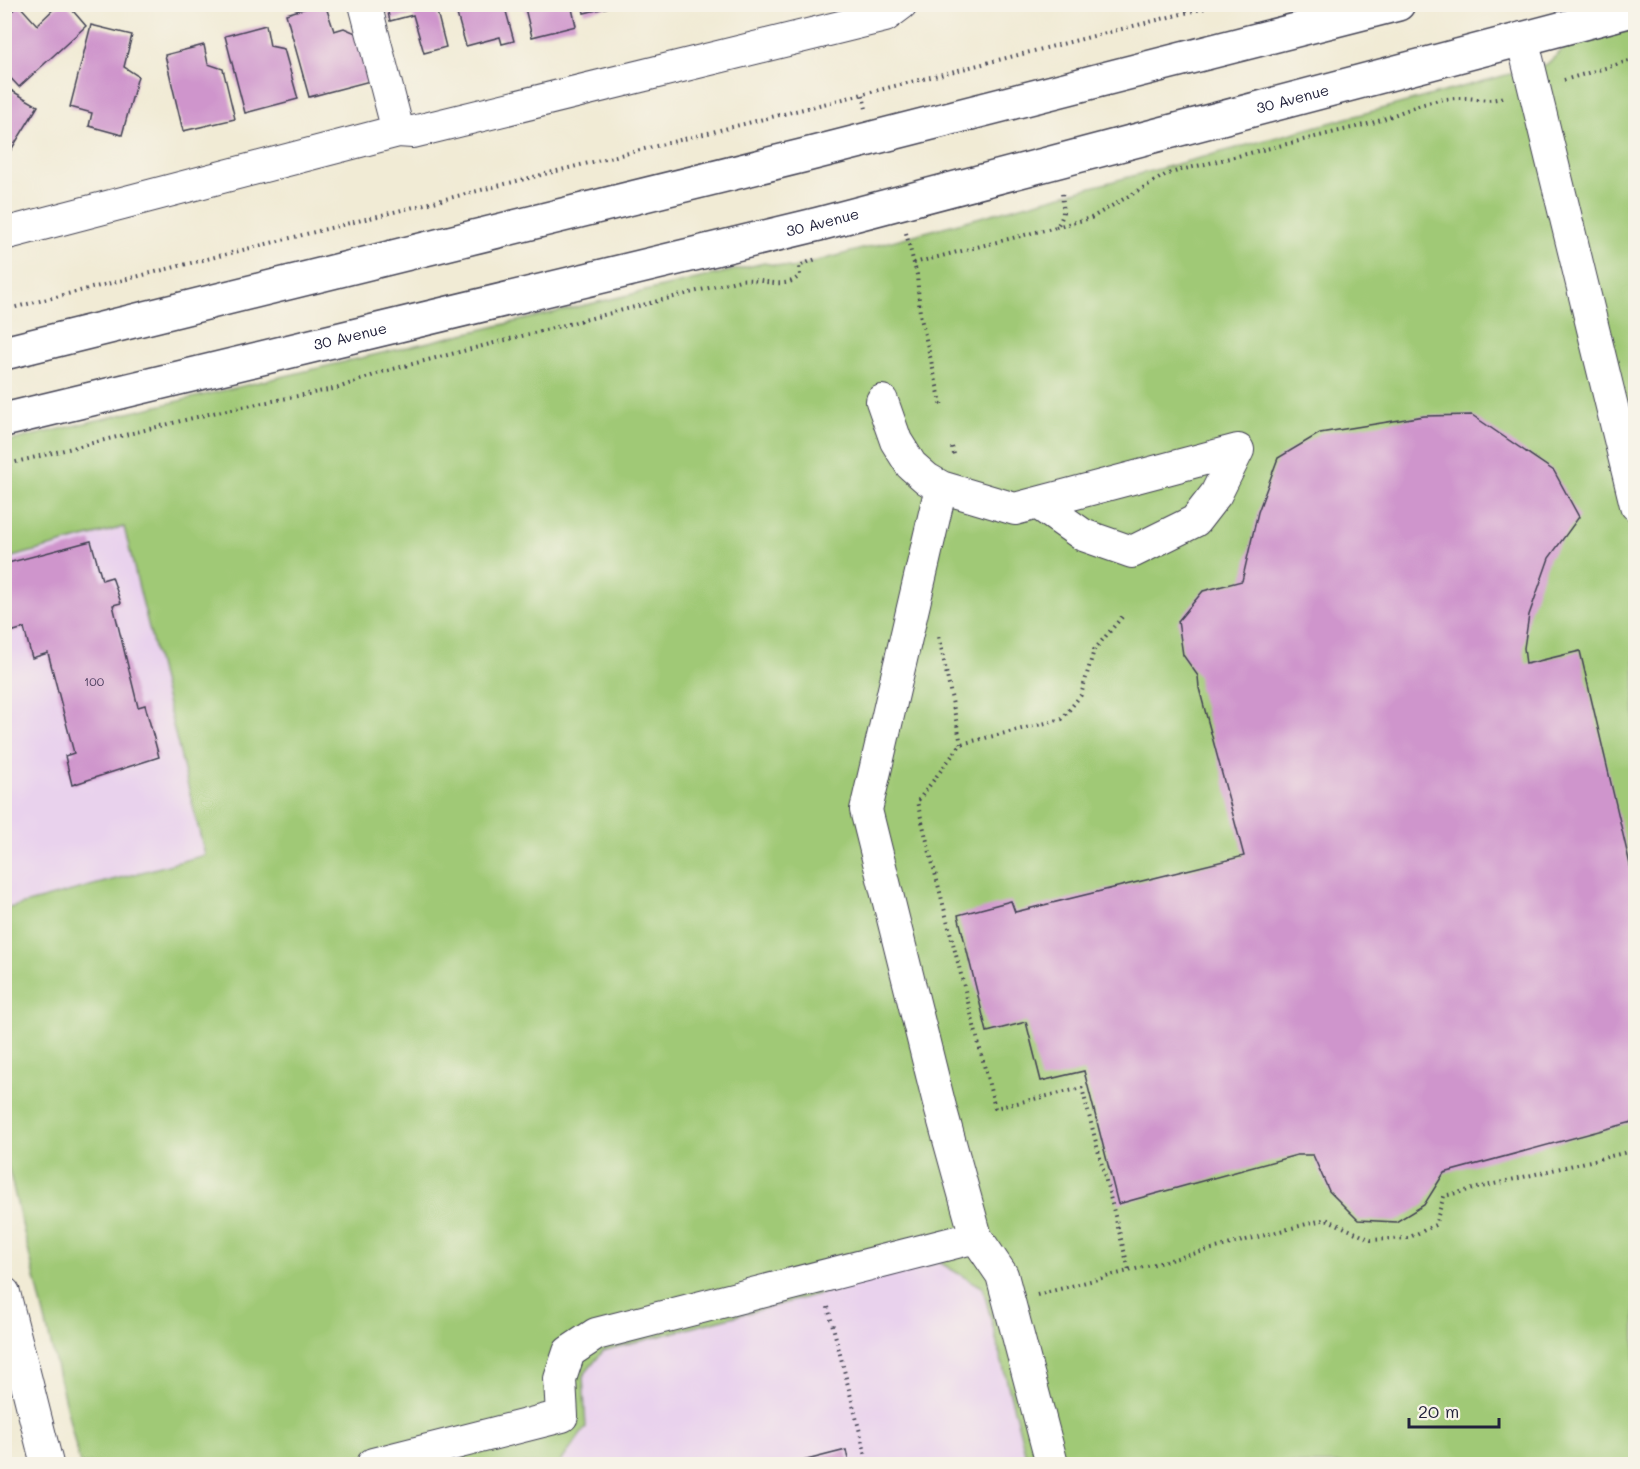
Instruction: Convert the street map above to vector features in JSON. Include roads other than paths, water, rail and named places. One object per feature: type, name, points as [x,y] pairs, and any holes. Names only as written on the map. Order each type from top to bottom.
[{"type":"main road","points":[[4,353],[790,159],[1398,4]]},
{"type":"main road","name":"30 Avenue","points":[[4,420],[819,224],[1635,9]]},
{"type":"street","points":[[364,4],[398,131]]},
{"type":"street","points":[[4,234],[398,131],[413,132],[885,16],[901,4]]},
{"type":"street","points":[[1522,38],[1635,505]]},
{"type":"street","points":[[882,401],[897,441],[911,465],[941,487],[1015,509],[1238,450],[1216,494],[1195,521],[1132,552],[1083,535],[1039,504]]},
{"type":"street","points":[[941,487],[866,810],[940,1107],[976,1237],[1002,1275],[1052,1464]]},
{"type":"street","points":[[373,1464],[562,1416],[560,1379],[569,1352],[596,1334],[976,1237]]},
{"type":"street","points":[[4,1293],[47,1464]]}]
